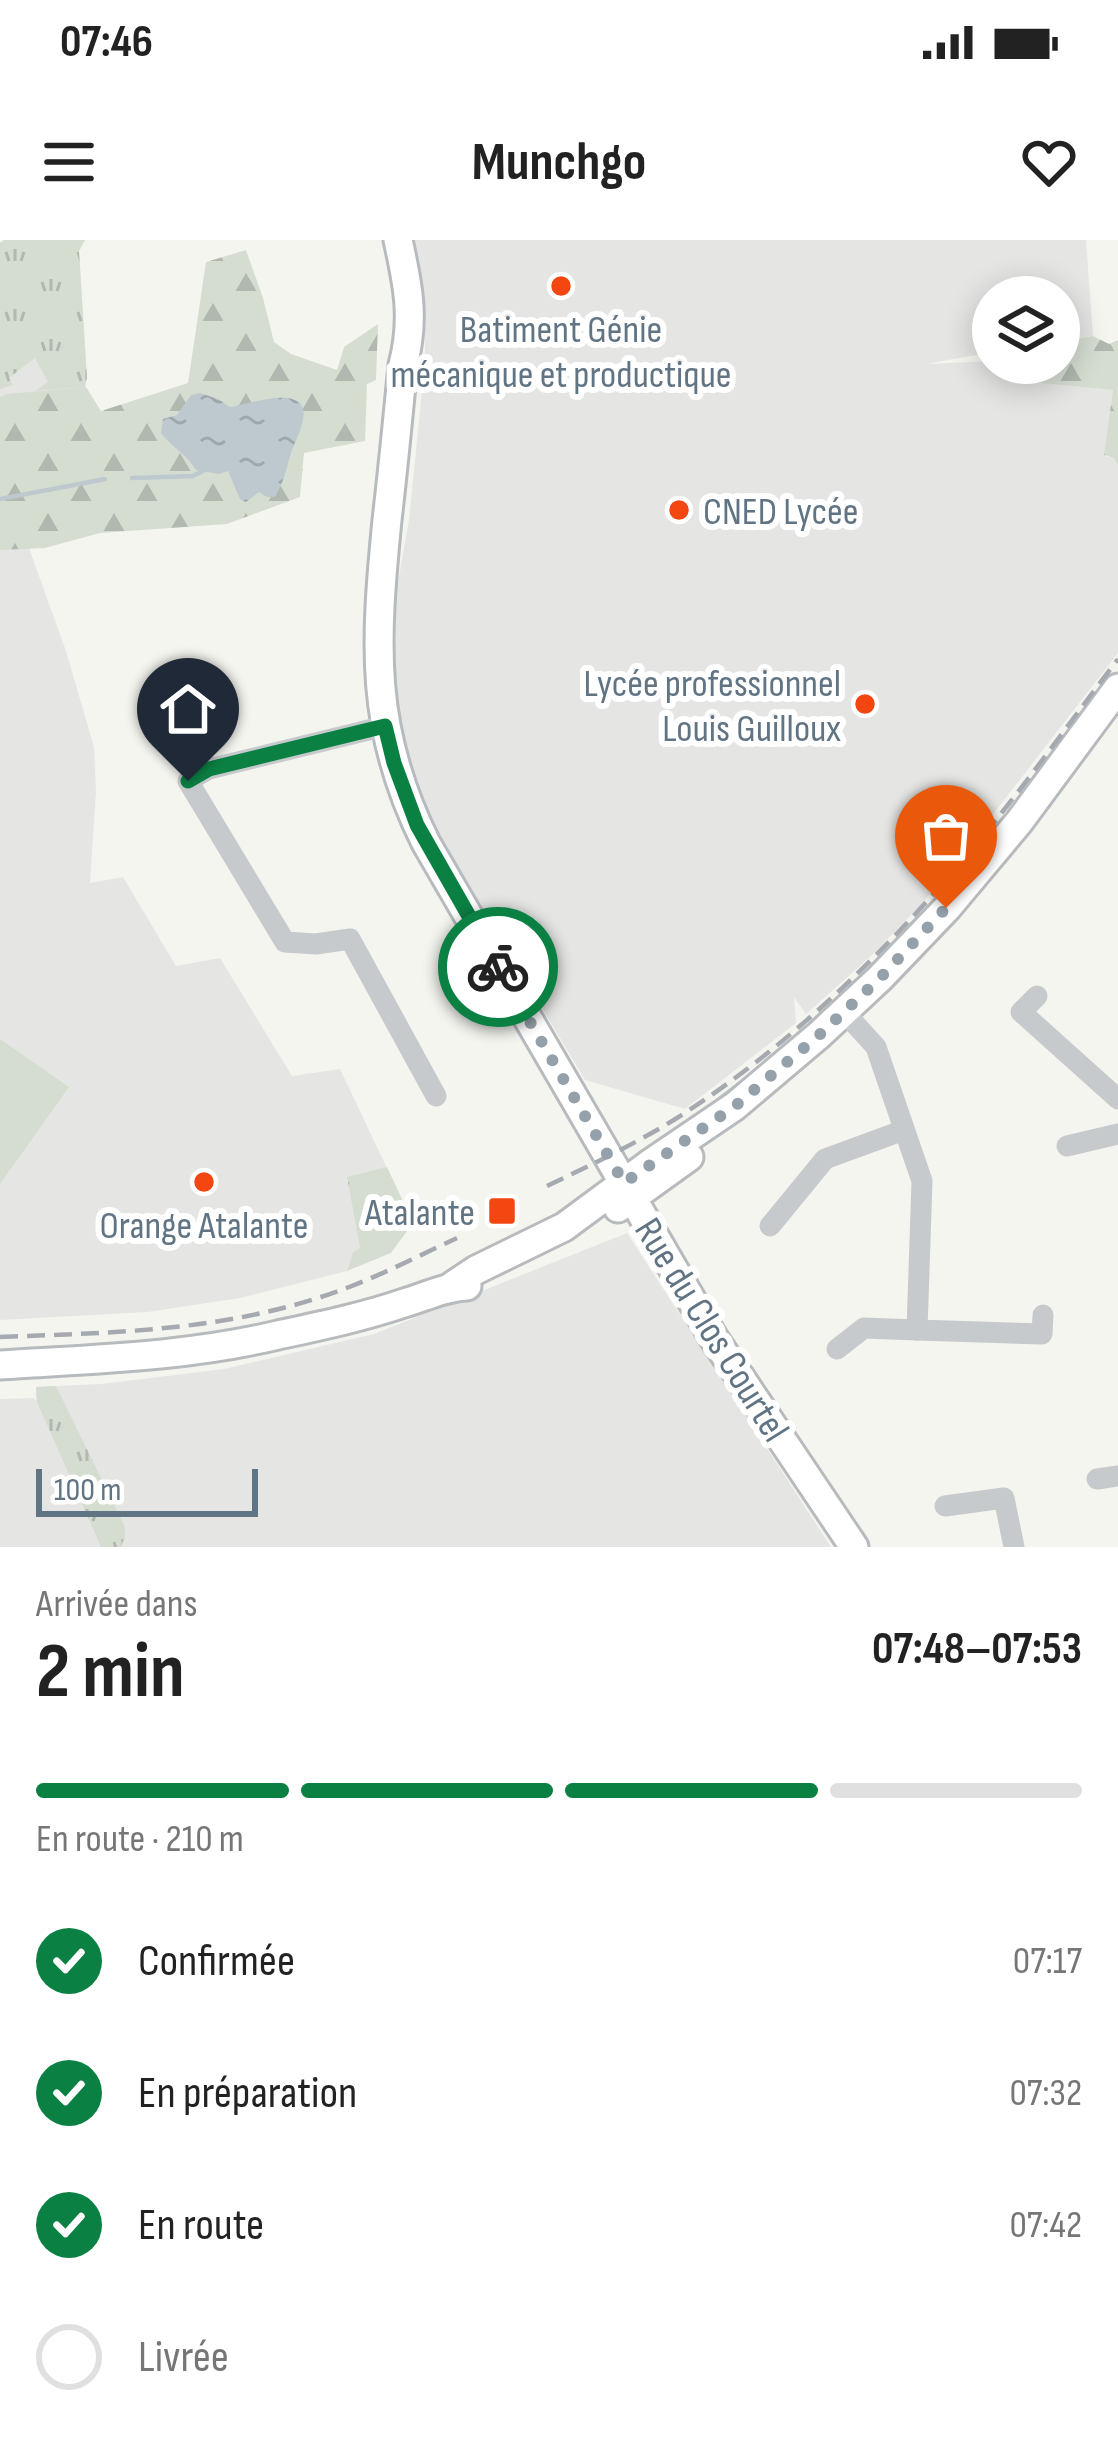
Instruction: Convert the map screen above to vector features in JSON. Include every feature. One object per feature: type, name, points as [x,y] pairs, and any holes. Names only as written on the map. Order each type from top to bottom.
[{"type":"main road","name":"Rue du Clos Courtel","points":[[385,240],[403,365]]},
{"type":"main road","name":"Rue du Clos Courtel","points":[[398,240],[410,337],[403,365],[377,627],[385,726],[401,785],[426,843],[713,1337],[854,1547]]},
{"type":"main road","points":[[0,1365],[128,1358],[239,1343],[386,1309],[452,1286],[629,1191],[844,1012],[946,908],[1019,822],[1118,688]]},
{"type":"main road","points":[[1072,753],[1118,705]]},
{"type":"street","points":[[385,726],[209,769],[188,781],[285,942],[316,944],[350,938],[436,1096]]},
{"type":"street","points":[[1037,996],[1021,1012],[1118,1099]]},
{"type":"street","points":[[844,1012],[876,1047],[922,1181],[917,1330]]},
{"type":"street","points":[[770,1226],[824,1159],[904,1130]]},
{"type":"street","points":[[1066,1146],[1118,1134]]},
{"type":"street","points":[[837,1349],[864,1328],[1042,1334],[1043,1315]]},
{"type":"street","points":[[945,1506],[1004,1498],[1014,1547]]},
{"type":"shaded area","points":[[85,240],[79,251],[87,378],[29,548],[94,747],[90,883],[123,877],[176,966],[220,958],[292,1076],[340,1069],[413,1223],[353,1252],[347,1271],[240,1298],[148,1312],[0,1320],[0,243]]},
{"type":"shaded area","points":[[411,240],[1086,240],[1093,336],[1080,338],[1080,276],[972,276],[972,356],[926,364],[972,362],[972,384],[1113,390],[1105,456],[1118,465],[1118,653],[917,909],[806,1014],[794,997],[796,1023],[685,1109],[585,1080],[447,849],[407,752],[396,698],[393,646],[425,324]]},
{"type":"shaded area","points":[[627,1233],[831,1547],[0,1547],[0,1399],[36,1401],[36,1387],[224,1369],[374,1334]]},
{"type":"green space","points":[[85,240],[79,251],[85,387],[35,391],[48,382],[35,358],[9,378],[13,385],[0,389],[0,243]]},
{"type":"green space","points":[[246,250],[274,342],[291,354],[337,370],[344,347],[378,324],[376,380],[367,384],[365,441],[304,453],[300,497],[227,524],[100,533],[45,548],[0,550],[0,397],[86,387],[101,411],[188,383],[206,262]]},
{"type":"green space","points":[[1093,336],[1109,344],[1118,340],[1118,465],[1104,455],[1113,390],[1051,384],[1080,384],[1080,338]]},
{"type":"green space","points":[[0,1039],[69,1087],[0,1184]]},
{"type":"green space","points":[[387,1167],[413,1223],[391,1253],[347,1271],[353,1252],[360,1248],[347,1177]]},
{"type":"green space","points":[[56,1386],[125,1527],[121,1547],[101,1547],[37,1402],[36,1387]]},
{"type":"water","points":[[200,393],[230,407],[280,398],[302,406],[300,430],[275,497],[259,492],[246,502],[240,499],[228,471],[196,470],[161,433],[163,419],[177,415],[191,395]]},
{"type":"waterway","points":[[132,478],[193,476],[203,471]]},
{"type":"waterway","points":[[0,499],[105,479]]},
{"type":"waterway","points":[[993,831],[1017,803]]},
{"type":"waterway","points":[[853,985],[879,959]]},
{"type":"waterway","points":[[777,1053],[788,1043]]},
{"type":"waterway","points":[[756,1071],[772,1057]]},
{"type":"waterway","points":[[718,1100],[747,1078]]},
{"type":"railway","points":[[547,1186],[677,1118],[759,1060],[836,994],[973,848],[1118,659]]},
{"type":"railway","points":[[0,1337],[162,1328],[242,1317],[338,1291],[457,1238]]},
{"type":"way so far","points":[[498,967],[624,1183],[735,1106],[818,1036],[946,908]]},
{"type":"place","name":"Batiment Génie mécanique et productique","points":[[561,286]]},
{"type":"place","name":"CNED Lycée","points":[[679,510]]},
{"type":"place","name":"Lycée professionnel Louis Guilloux","points":[[865,704]]},
{"type":"place","name":"Orange Atalante","points":[[204,1182]]},
{"type":"place","name":"Atalante","points":[[502,1211]]},
{"type":"route","points":[[188,781],[209,769],[385,726],[417,825],[498,967]]}]
